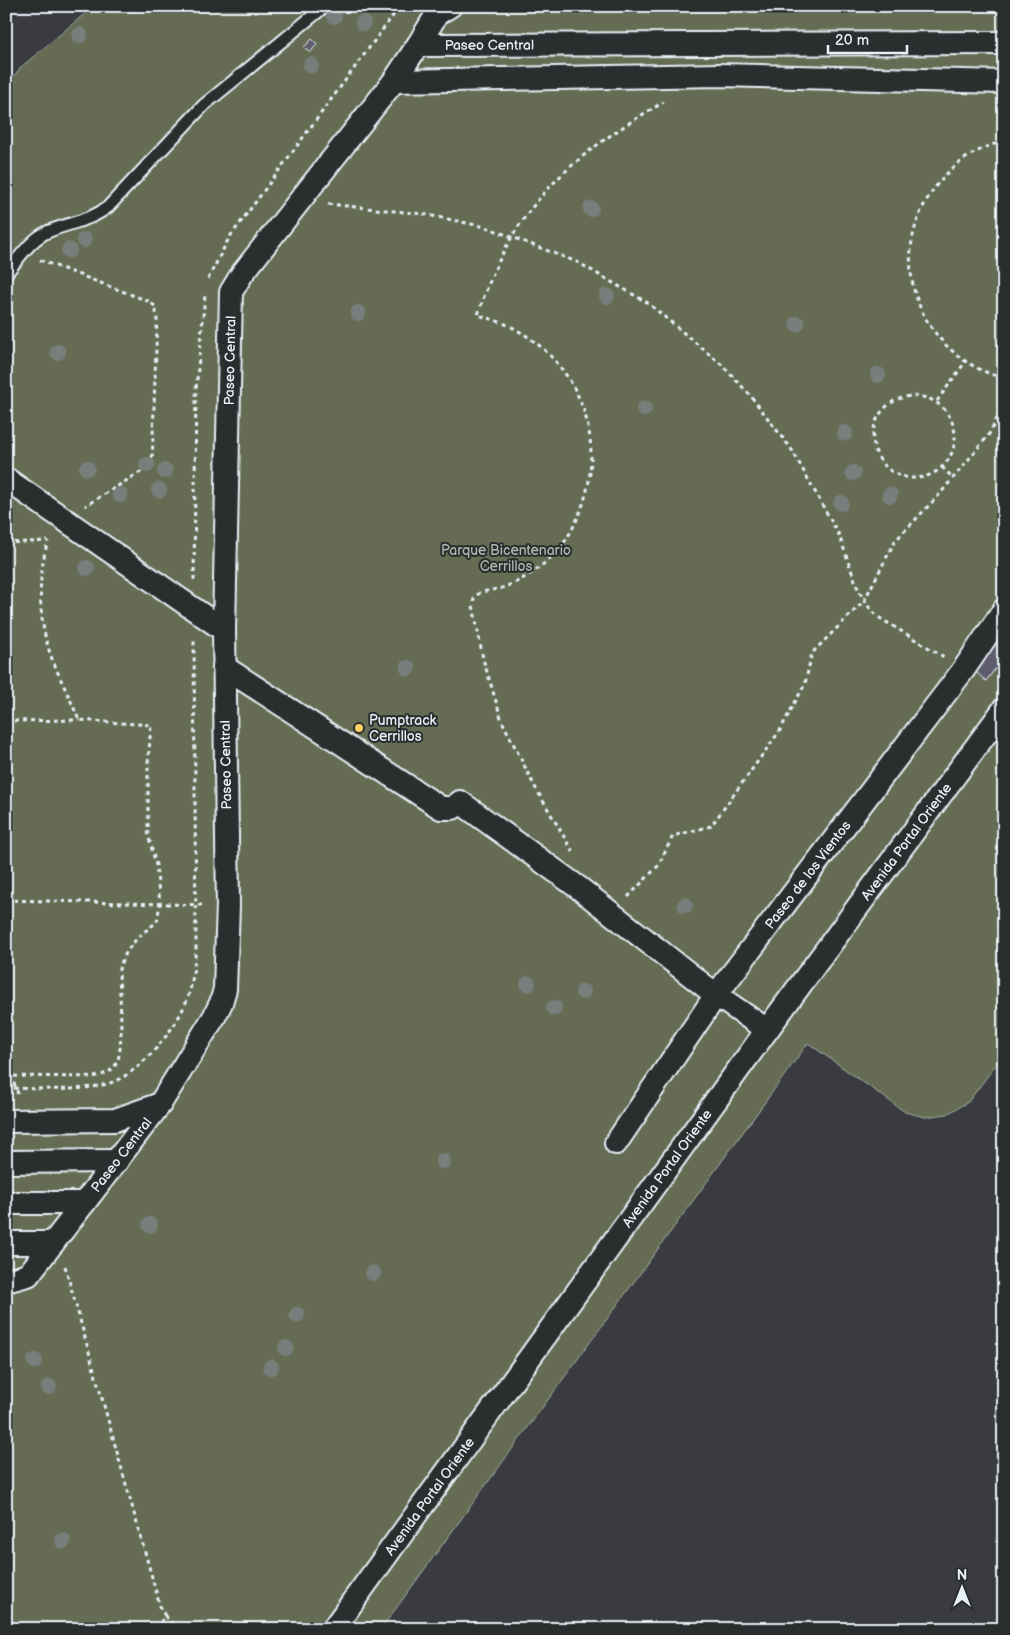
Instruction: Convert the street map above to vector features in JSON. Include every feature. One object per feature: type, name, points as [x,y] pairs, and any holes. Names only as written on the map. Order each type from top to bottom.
[{"type":"street","points":[[418,45],[437,14],[450,6]]},
{"type":"street","name":"Paseo Central","points":[[6,1203],[84,1203],[160,1104],[222,1003],[226,974],[228,905],[224,630],[231,292],[242,274],[394,81],[418,45],[1004,43]]},
{"type":"street","points":[[394,81],[719,75],[1004,82]]},
{"type":"street","points":[[6,479],[224,630]]},
{"type":"street","name":"Paseo de los Vientos","points":[[616,1143],[716,995],[964,669],[1004,610]]},
{"type":"street","points":[[224,667],[441,808],[453,808],[460,802],[579,888],[716,995],[767,1030]]},
{"type":"street","name":"Avenida Portal Oriente","points":[[333,1629],[767,1030],[1004,709]]},
{"type":"street","points":[[6,1121],[115,1120],[138,1114],[160,1104]]},
{"type":"street","points":[[6,1162],[116,1161]]},
{"type":"street","points":[[6,1280],[28,1275],[84,1203]]},
{"type":"street","points":[[6,1243],[54,1243]]},
{"type":"lane","points":[[6,274],[35,240],[47,232],[99,214],[108,207],[204,105],[325,6]]},
{"type":"path","points":[[579,888],[577,865],[572,848],[535,787],[502,721],[483,658],[473,600],[478,594],[504,587],[527,575],[538,568],[562,545],[578,518],[590,477],[591,445],[589,428],[579,397],[566,373],[554,358],[516,329],[478,315],[486,291],[512,237],[538,198],[568,167],[611,135],[667,100]]},
{"type":"path","points":[[1004,141],[975,151],[946,173],[925,202],[912,236],[911,272],[920,307],[939,338],[966,362],[1004,378]]},
{"type":"path","points":[[297,204],[340,204],[444,217],[486,227],[560,254],[620,285],[664,315],[722,365],[750,395],[792,450],[838,535],[864,601],[878,617],[964,669]]},
{"type":"path","points":[[23,254],[148,301],[155,306],[157,318],[152,464],[88,504],[48,541],[41,574],[41,614],[51,656],[79,720]]},
{"type":"path","points":[[937,402],[966,362]]},
{"type":"path","points":[[914,395],[937,402],[952,422],[955,434],[954,446],[949,458],[942,467],[932,474],[920,478],[907,478],[885,467],[873,446],[872,433],[881,411],[890,402],[901,397],[914,395]]},
{"type":"path","points":[[612,915],[658,866],[674,836],[711,826],[779,732],[805,684],[812,653],[864,601],[895,541],[953,478],[988,436],[1004,405]]},
{"type":"path","points":[[942,467],[953,478]]},
{"type":"path","points":[[6,542],[48,541]]},
{"type":"path","points":[[6,721],[79,720],[152,725],[148,764],[148,834],[156,865],[160,903],[157,922],[132,944],[119,969],[120,1050],[116,1065],[104,1074],[93,1077],[8,1076]]},
{"type":"path","points":[[6,900],[228,905]]},
{"type":"path","points":[[6,1060],[8,1076],[29,1120]]},
{"type":"path","points":[[54,1243],[63,1258],[160,1606],[165,1616],[178,1629]]},
{"type":"path","points":[[156,1629],[165,1616]]},
{"type":"green space","name":"Parque Bicentenario Cerrillos","points":[[94,6],[1004,6],[1004,1054],[968,1102],[947,1114],[925,1117],[905,1112],[808,1043],[381,1629],[6,1629],[6,86],[21,67]]},
{"type":"building","points":[[312,39],[317,44],[310,53],[304,47]]},
{"type":"building","points":[[1004,628],[1004,657],[986,681],[974,670]]},
{"type":"place","name":"Pumptrack Cerrillos","points":[[359,728]]}]
